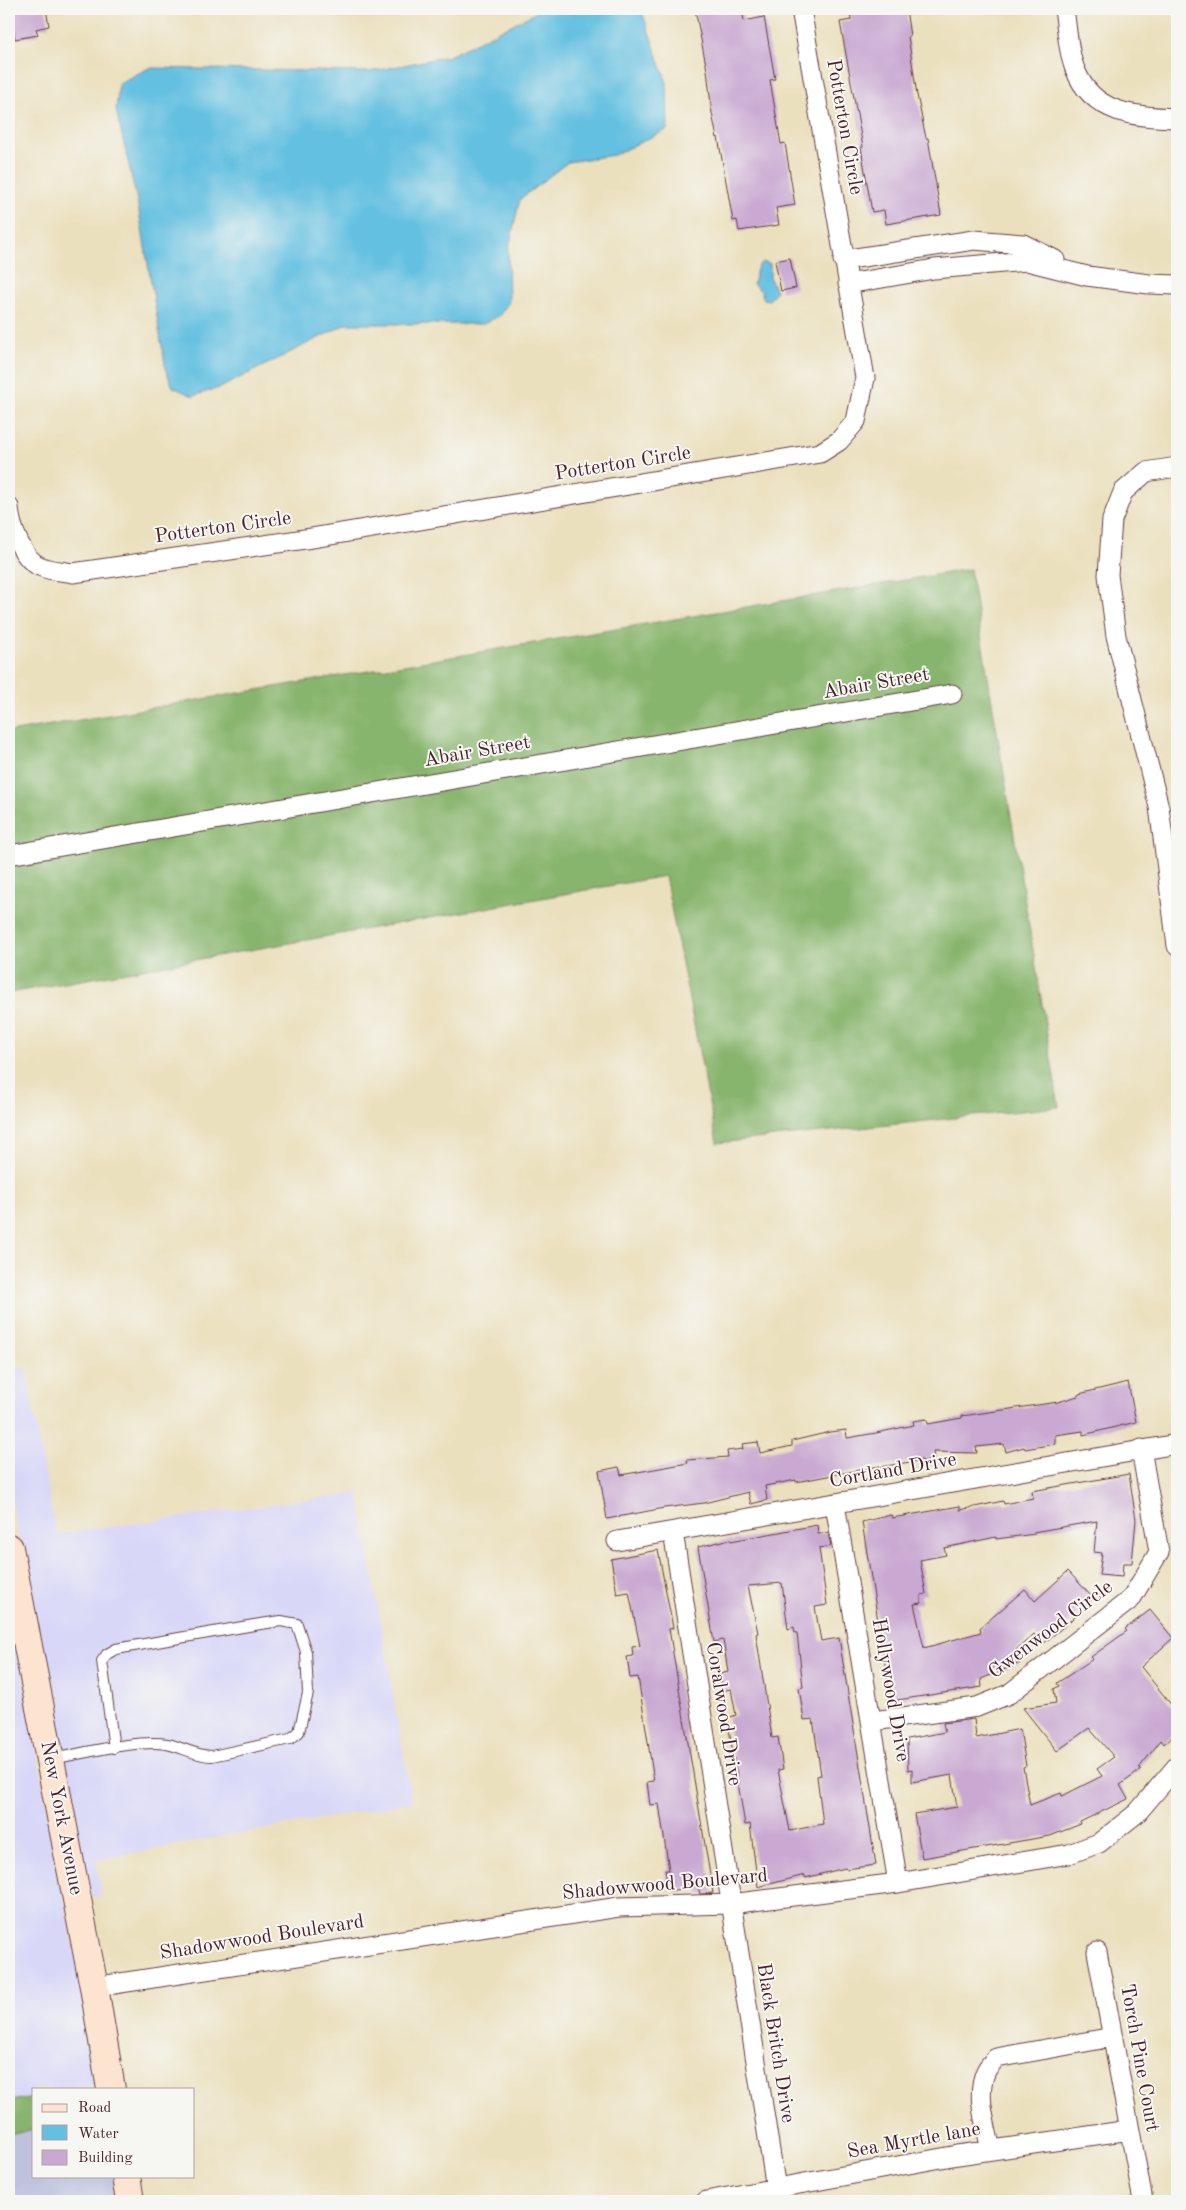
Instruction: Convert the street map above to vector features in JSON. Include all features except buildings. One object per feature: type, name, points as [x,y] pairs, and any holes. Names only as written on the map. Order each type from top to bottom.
[{"type":"street","name":"Potterton Circle","points":[[9,507],[10,521],[20,548],[39,567],[73,573],[322,536],[820,453],[839,441],[856,421],[865,378],[801,9]]},
{"type":"street","points":[[1064,9],[1074,68],[1087,91],[1112,109],[1142,117],[1177,118]]},
{"type":"street","points":[[844,260],[974,240],[1023,244],[1087,276]]},
{"type":"street","points":[[930,246],[934,269]]},
{"type":"street","points":[[848,284],[934,269],[1027,261],[1087,276],[1149,284],[1177,284]]},
{"type":"street","points":[[1177,467],[1146,472],[1123,492],[1112,520],[1108,575],[1116,636],[1172,859],[1177,946]]},
{"type":"street","name":"Abair Street","points":[[9,855],[952,694]]},
{"type":"street","name":"Cortland Drive","points":[[617,1541],[1177,1444]]},
{"type":"street","name":"Gwenwood Circle","points":[[873,1721],[977,1707],[1009,1694],[1131,1600],[1160,1552],[1141,1449]]},
{"type":"street","name":"Hollywood Drive","points":[[835,1504],[873,1721],[898,1883]]},
{"type":"street","name":"Coralwood Drive","points":[[673,1532],[730,1904]]},
{"type":"street","name":"New York Avenue","points":[[9,1548],[94,1986],[112,2088]]},
{"type":"street","name":"Shadowwood Boulevard","points":[[94,1986],[619,1907],[730,1904],[898,1883],[1068,1854],[1099,1843],[1137,1813],[1177,1766]]},
{"type":"street","name":"Black Britch Drive","points":[[730,1904],[776,2189]]},
{"type":"street","name":"Torch Pine Court","points":[[1097,1952],[1143,2201]]},
{"type":"street","points":[[991,2150],[983,2108],[983,2087],[986,2070],[996,2058],[1113,2037]]},
{"type":"street","name":"Sea Myrtle lane","points":[[706,2201],[991,2150],[1130,2130]]},
{"type":"street","points":[[126,2178],[130,2201]]},
{"type":"lane","points":[[50,1759],[114,1748],[166,1744],[202,1756],[212,1756],[290,1739],[299,1732],[308,1692],[306,1652],[298,1624],[282,1621],[254,1624],[116,1649],[107,1654],[102,1661],[114,1748]]},
{"type":"shaded area","points":[[25,1367],[56,1534],[358,1493],[412,1802],[96,1860],[102,1896],[88,1898],[9,1487],[9,1371]]},
{"type":"shaded area","points":[[9,1605],[100,2084],[81,2088],[32,2088],[32,2097],[9,2101]]},
{"type":"shaded area","points":[[32,2129],[32,2178],[115,2178],[120,2201],[9,2201],[9,2135]]},
{"type":"green space","points":[[970,569],[1059,1107],[717,1143],[665,876],[9,993],[9,732]]},
{"type":"green space","points":[[32,2097],[32,2129],[9,2135],[9,2101]]},
{"type":"water","points":[[543,9],[641,9],[667,83],[668,129],[614,155],[568,162],[520,199],[508,251],[509,302],[499,316],[483,324],[346,324],[222,387],[193,396],[173,387],[166,370],[137,200],[116,110],[119,83],[149,68],[369,72],[449,56]]},
{"type":"water","points":[[762,262],[770,264],[770,279],[776,291],[769,300],[764,299],[761,291],[753,284],[758,266]]}]
